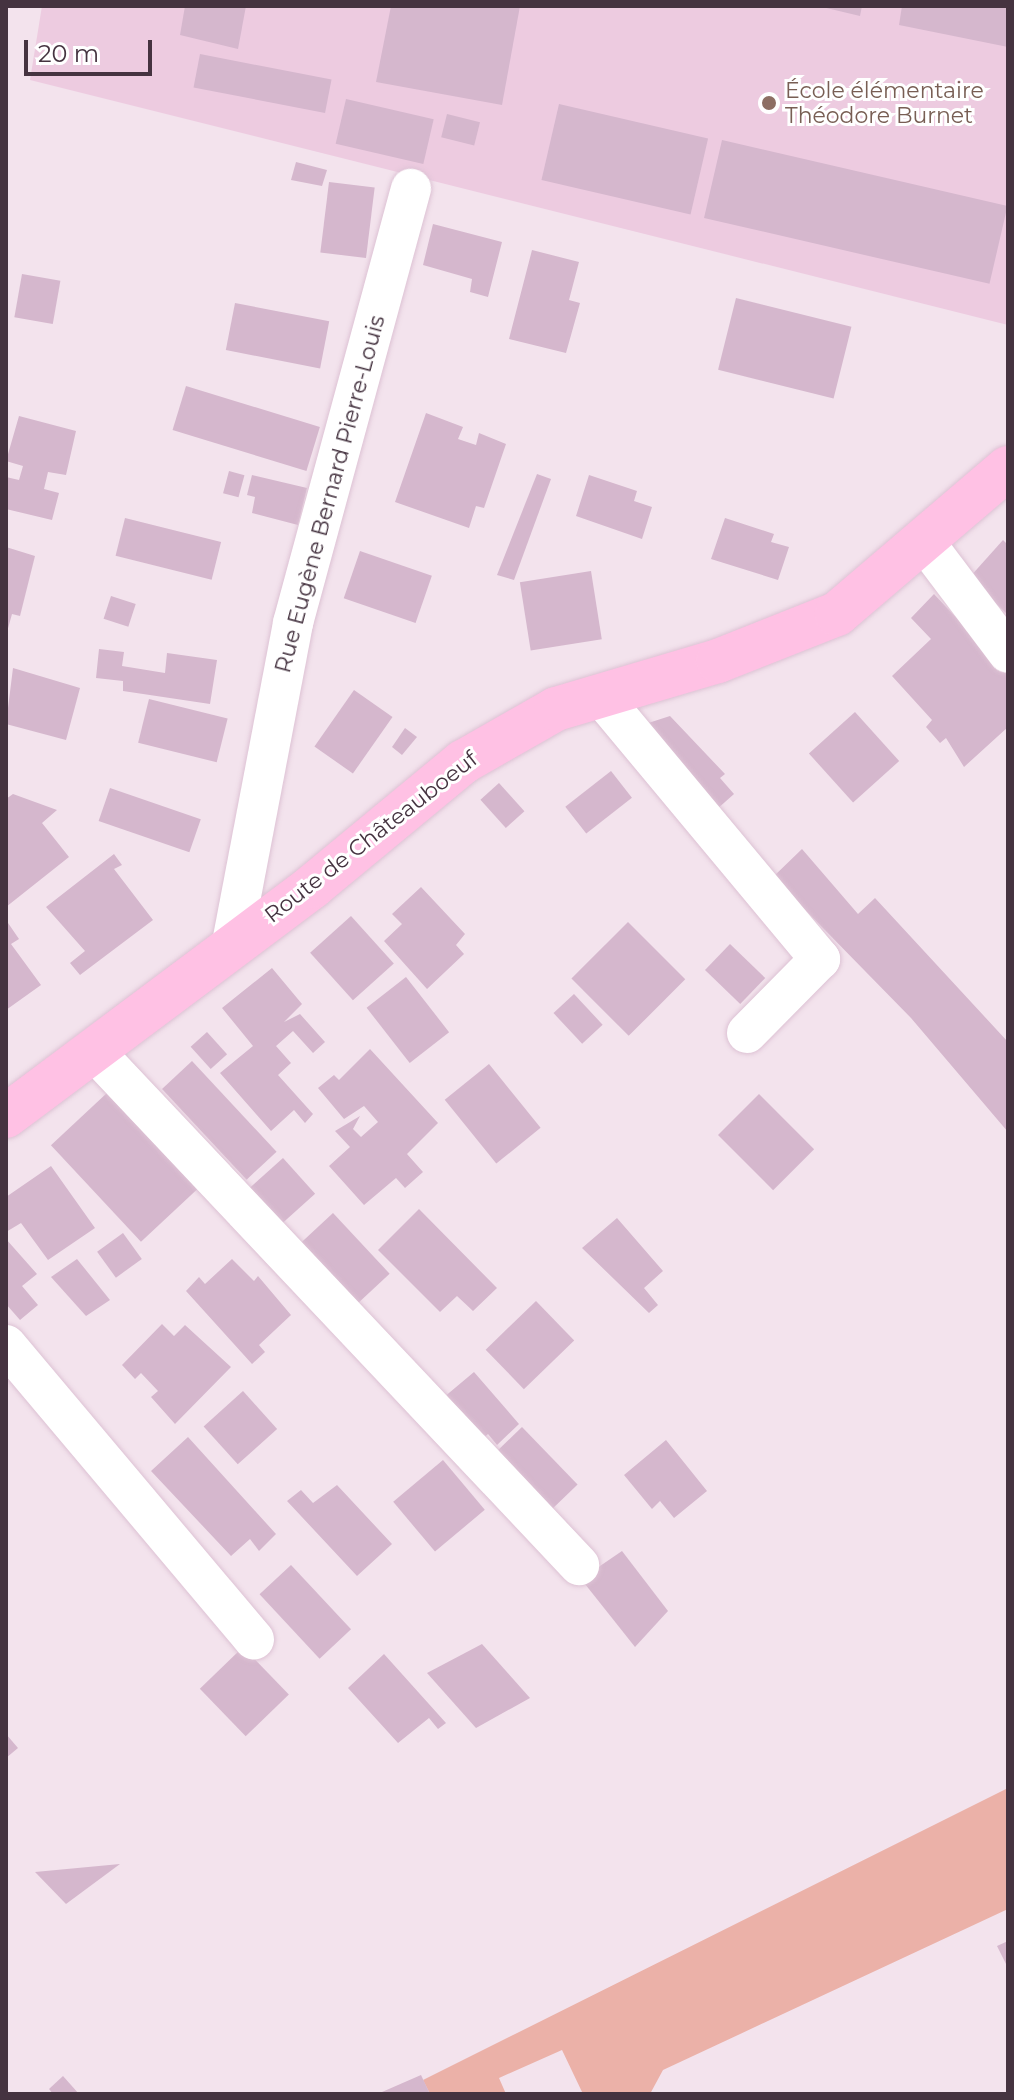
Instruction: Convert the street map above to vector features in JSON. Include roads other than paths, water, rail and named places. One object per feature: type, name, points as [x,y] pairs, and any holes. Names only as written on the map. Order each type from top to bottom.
[{"type":"main road","name":"Route de Châteauboeuf","points":[[6,1116],[232,943],[313,886],[463,762],[556,709],[718,661],[837,614],[926,544],[1008,468]]},
{"type":"street","name":"Rue Eugène Bernard Pierre-Louis","points":[[232,943],[293,623],[411,189]]},
{"type":"street","points":[[926,544],[1008,653]]},
{"type":"street","points":[[600,695],[820,959],[747,1033]]},
{"type":"street","points":[[94,1051],[579,1565]]},
{"type":"street","points":[[6,1345],[254,1640]]},
{"type":"place","name":"École élémentaire Théodore Burnet","points":[[769,103]]}]
